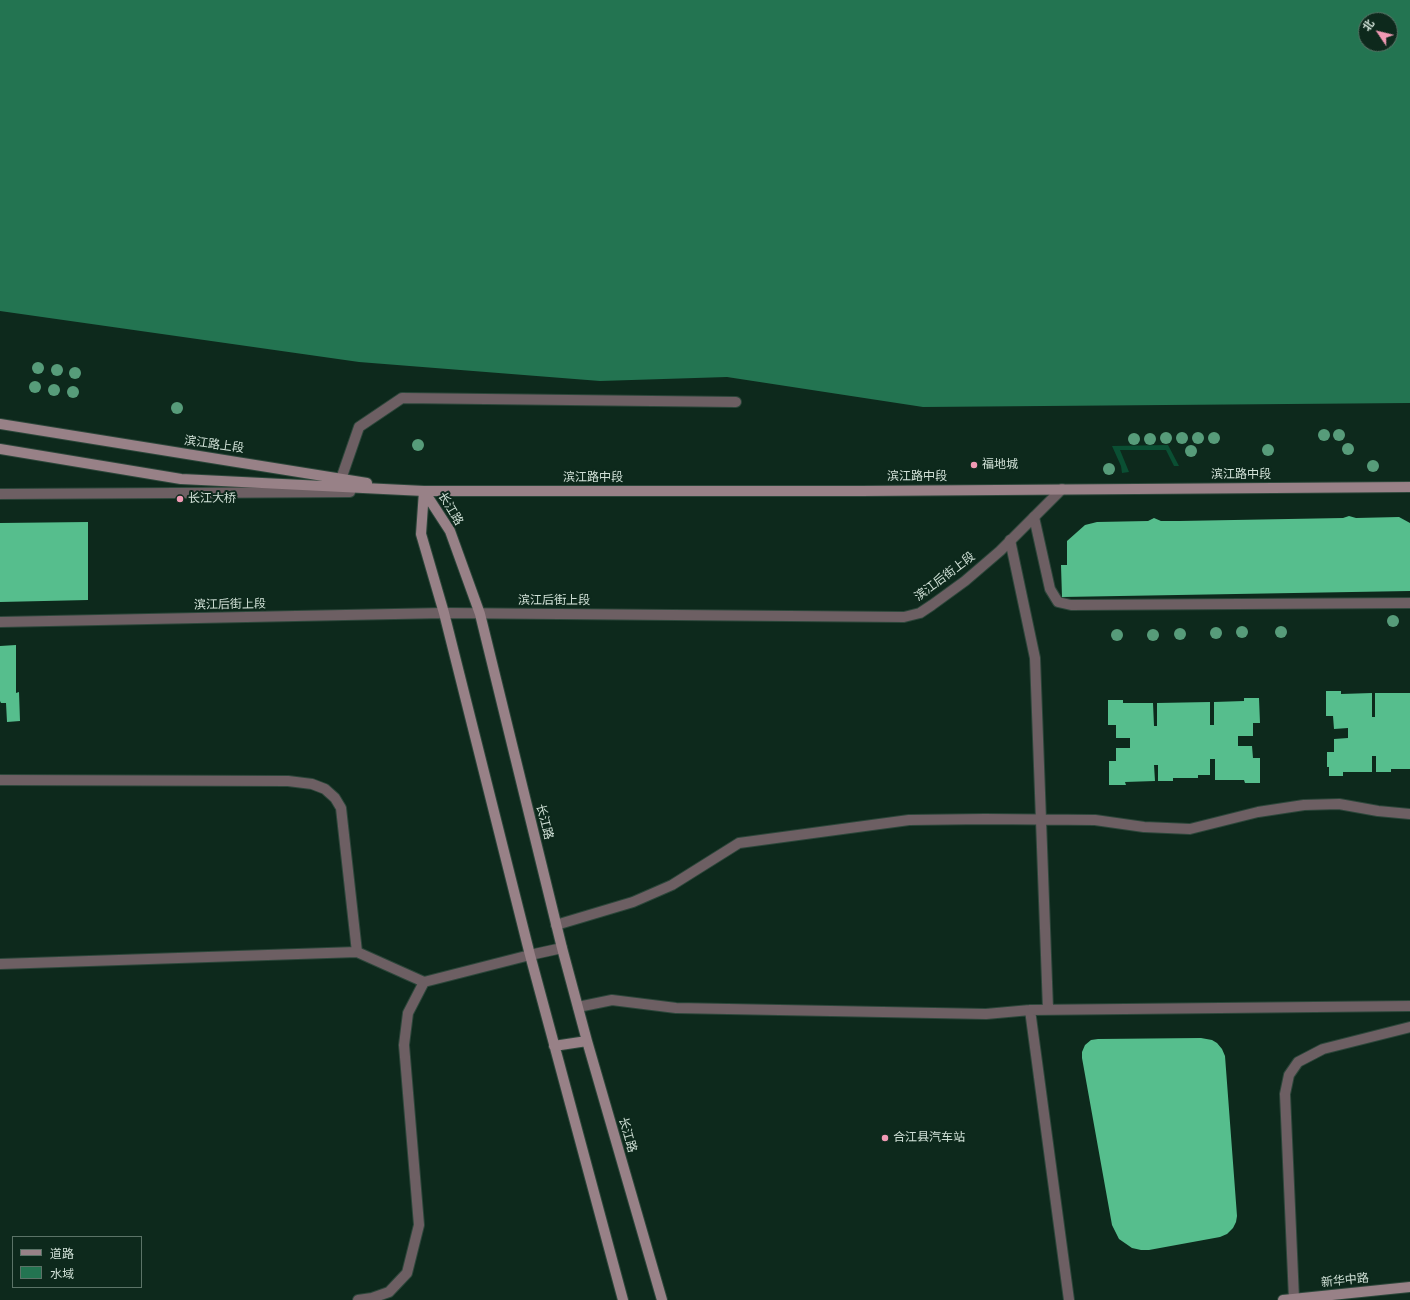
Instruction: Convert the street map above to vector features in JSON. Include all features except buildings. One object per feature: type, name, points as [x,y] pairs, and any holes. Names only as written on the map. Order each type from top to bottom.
[{"type":"main road","name":"滨江路上段","points":[[0,424],[424,491]]},
{"type":"main road","points":[[0,450],[181,479],[424,491]]},
{"type":"main road","name":"滨江路中段","points":[[424,491],[1062,490],[1410,487]]},
{"type":"main road","name":"长江路","points":[[424,491],[421,534],[444,613],[530,955],[623,1300]]},
{"type":"main road","name":"长江路","points":[[424,491],[450,531],[480,614],[562,948],[587,1041],[662,1300]]},
{"type":"main road","points":[[554,1046],[587,1041]]},
{"type":"main road","name":"新华中路","points":[[1283,1300],[1410,1288]]},
{"type":"street","points":[[341,479],[359,427],[402,398],[736,402]]},
{"type":"street","name":"滨江后街上段","points":[[0,622],[444,613],[904,617],[920,613],[965,580],[1010,540],[1062,490]]},
{"type":"street","points":[[0,494],[424,491]]},
{"type":"street","points":[[1034,516],[1050,589],[1058,602],[1071,605],[1410,603]]},
{"type":"street","points":[[1010,540],[1036,658],[1048,1009]]},
{"type":"street","points":[[0,780],[288,781],[312,784],[324,789],[335,798],[341,808],[357,952]]},
{"type":"street","points":[[556,925],[633,902],[672,885],[739,843],[909,820],[1095,820],[1144,827],[1190,829],[1258,812],[1304,806],[1339,804],[1378,811],[1410,814]]},
{"type":"street","points":[[0,964],[357,952],[424,982],[562,948]]},
{"type":"street","points":[[358,1300],[372,1298],[389,1292],[407,1273],[419,1225],[404,1046],[408,1013],[424,982]]},
{"type":"street","points":[[578,1007],[612,1000],[684,1008],[986,1014],[1048,1009],[1410,1006]]},
{"type":"street","points":[[1030,1010],[1069,1300]]},
{"type":"street","points":[[1294,1299],[1285,1094],[1289,1074],[1298,1062],[1323,1049],[1410,1027]]},
{"type":"shaded area","points":[[1168,445],[1179,466],[1174,466],[1166,450],[1120,450],[1129,472],[1122,473],[1121,466],[1112,446]]},
{"type":"water","points":[[0,0],[1410,0],[1410,403],[923,407],[727,377],[600,381],[359,362],[0,311]]},
{"type":"place","name":"福地城","points":[[974,465]]},
{"type":"place","name":"长江大桥","points":[[180,499]]},
{"type":"place","name":"合江县汽车站","points":[[885,1138]]}]
